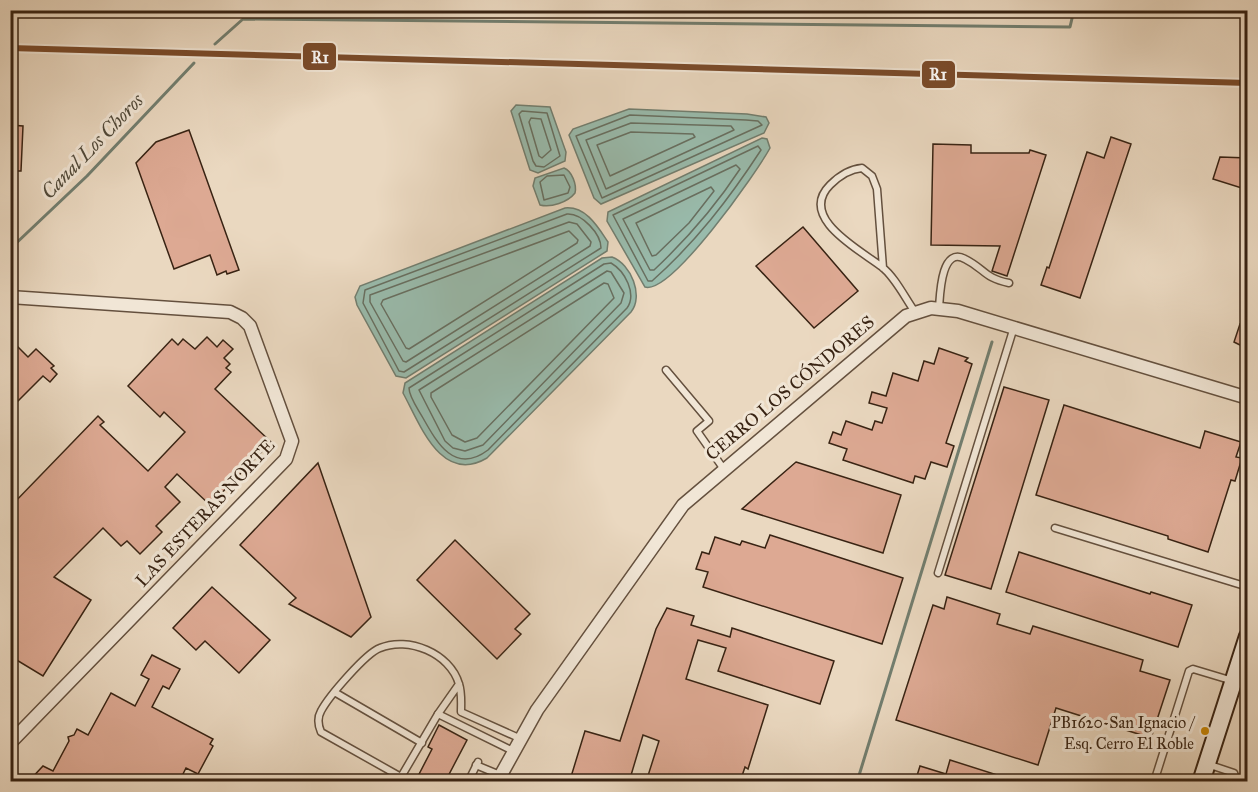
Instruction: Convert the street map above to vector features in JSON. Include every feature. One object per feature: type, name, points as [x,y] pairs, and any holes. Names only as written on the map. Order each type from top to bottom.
[{"type":"main road","points":[[1201,782],[1246,645]]},
{"type":"street","name":"LAS ESTERAS NORTE","points":[[10,297],[230,312],[242,318],[250,326],[292,441],[286,459],[10,743]]},
{"type":"street","name":"CERRO LOS CÓNDORES","points":[[498,778],[519,738],[675,514],[723,468],[898,321],[915,312],[939,308],[1014,326],[1248,398]]},
{"type":"lane","points":[[883,268],[875,182],[862,168],[854,168],[843,174],[824,194],[822,205],[826,220],[838,235],[861,255],[883,268],[915,312]]},
{"type":"lane","points":[[939,308],[942,271],[950,260],[958,257],[964,258],[992,280],[1009,283]]},
{"type":"lane","points":[[938,573],[1014,326]]},
{"type":"lane","points":[[666,370],[709,421],[697,431],[723,468]]},
{"type":"lane","points":[[1055,528],[1248,586]]},
{"type":"lane","points":[[459,684],[438,714],[401,777],[321,732],[318,724],[320,712],[365,657],[379,648],[399,643],[428,650],[440,658],[451,670],[459,684],[461,712],[519,738]]},
{"type":"lane","points":[[1155,782],[1189,671],[1193,669],[1233,681]]},
{"type":"lane","points":[[336,693],[422,743]]},
{"type":"lane","points":[[438,714],[513,752]]},
{"type":"lane","points":[[468,782],[477,763],[498,778]]},
{"type":"lane","points":[[1206,764],[1234,773],[1238,782]]},
{"type":"water","points":[[516,105],[550,107],[566,152],[565,161],[538,173],[530,170],[511,111]]},
{"type":"water","points":[[629,109],[747,114],[766,117],[769,123],[764,133],[601,204],[594,198],[569,135],[573,129]]},
{"type":"water","points":[[762,138],[767,139],[770,148],[732,205],[693,253],[674,272],[657,284],[645,287],[607,221],[608,212]]},
{"type":"water","points":[[564,168],[573,179],[575,193],[559,204],[540,205],[533,186],[535,178]]},
{"type":"water","points":[[565,208],[579,210],[591,219],[608,242],[607,251],[406,378],[396,376],[357,305],[355,297],[360,286]]},
{"type":"water","points":[[612,257],[625,266],[634,281],[636,298],[631,312],[487,458],[471,464],[457,464],[445,457],[434,447],[417,420],[403,393],[405,383],[602,258]]},
{"type":"building","points":[[10,125],[23,126],[21,171],[10,171]]},
{"type":"building","points":[[189,130],[239,270],[227,274],[226,271],[217,275],[210,255],[174,269],[136,163],[156,142]]},
{"type":"building","points":[[1111,137],[1131,144],[1080,298],[1041,285],[1047,267],[1049,268],[1087,152],[1104,158]]},
{"type":"building","points":[[933,144],[971,145],[971,153],[1029,153],[1030,150],[1046,155],[1007,276],[992,271],[1000,246],[931,245]]},
{"type":"building","points":[[1220,157],[1248,158],[1248,190],[1213,179]]},
{"type":"building","points":[[803,227],[858,291],[814,328],[756,266]]},
{"type":"building","points":[[1240,324],[1248,327],[1248,349],[1234,342]]},
{"type":"building","points":[[207,337],[217,347],[223,340],[233,349],[224,358],[230,364],[226,368],[231,372],[215,389],[271,442],[210,505],[177,474],[165,487],[180,502],[156,526],[162,532],[140,554],[127,541],[121,546],[103,528],[54,577],[91,600],[43,676],[10,656],[10,507],[98,416],[104,422],[100,425],[148,471],[185,432],[164,412],[160,417],[128,386],[172,339],[178,345],[183,339],[195,349]]},
{"type":"building","points":[[15,344],[28,357],[36,349],[54,366],[51,368],[57,374],[50,382],[43,376],[10,409],[10,348]]},
{"type":"building","points":[[939,348],[968,358],[965,361],[972,364],[946,443],[954,446],[947,467],[931,462],[925,479],[915,476],[913,483],[843,460],[847,449],[829,443],[833,432],[841,435],[846,421],[872,430],[875,421],[882,423],[887,408],[869,403],[872,392],[886,396],[893,373],[918,381],[924,361],[934,364]]},
{"type":"building","points":[[1004,387],[1049,400],[991,589],[945,575]]},
{"type":"building","points":[[1064,405],[1200,448],[1205,431],[1241,442],[1236,457],[1242,458],[1235,481],[1231,480],[1208,552],[1168,539],[1168,536],[1036,495]]},
{"type":"building","points":[[796,462],[901,495],[883,553],[742,509]]},
{"type":"building","points":[[318,463],[371,617],[351,637],[289,604],[296,598],[240,545]]},
{"type":"building","points":[[770,535],[903,578],[882,644],[703,587],[708,572],[696,569],[702,552],[709,554],[715,537],[740,545],[742,541],[765,548]]},
{"type":"building","points":[[455,540],[530,614],[515,629],[521,634],[497,659],[417,580]]},
{"type":"building","points":[[1019,552],[1192,605],[1178,647],[1006,592]]},
{"type":"building","points":[[212,587],[270,640],[239,673],[205,641],[196,650],[173,628]]},
{"type":"building","points":[[947,597],[1000,614],[997,624],[1030,634],[1033,626],[1143,660],[1140,671],[1170,680],[1151,738],[1056,708],[1038,765],[896,720],[933,605],[944,609]]},
{"type":"building","points":[[667,608],[694,616],[691,625],[730,637],[732,628],[834,661],[820,704],[718,671],[726,648],[698,640],[686,679],[768,705],[748,769],[745,767],[740,782],[646,782],[659,741],[643,735],[629,782],[570,780],[585,731],[620,741],[656,629]]},
{"type":"building","points":[[152,655],[180,669],[169,689],[163,686],[152,707],[213,739],[210,744],[213,746],[198,774],[186,768],[179,782],[28,782],[43,766],[53,771],[69,741],[68,737],[74,735],[77,729],[88,735],[111,693],[135,706],[149,679],[141,675]]},
{"type":"building","points":[[439,725],[467,740],[445,782],[415,782],[432,749],[428,747]]},
{"type":"building","points":[[950,760],[1013,780],[1013,782],[915,782],[920,766],[946,774]]},
{"type":"waterway","points":[[215,44],[243,19],[1070,27],[1074,10]]},
{"type":"waterway","name":"Canal Los Choros","points":[[10,249],[87,176],[194,63]]},
{"type":"waterway","points":[[857,782],[992,342]]},
{"type":"transit line","name":"R1","points":[[10,48],[1248,83]]},
{"type":"place","name":"PB1620-San Ignacio / Esq. Cerro El Roble","points":[[1205,731]]}]
